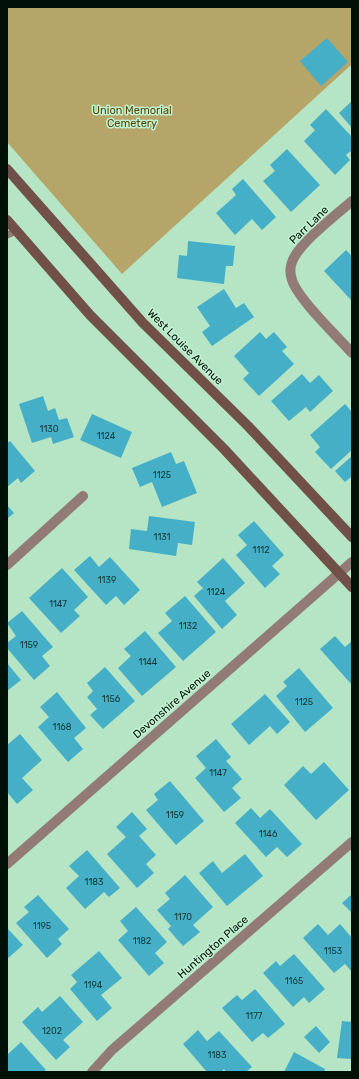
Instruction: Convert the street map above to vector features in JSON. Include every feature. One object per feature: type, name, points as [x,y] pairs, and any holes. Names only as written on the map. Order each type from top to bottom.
[{"type":"main road","name":"West Louise Avenue","points":[[7,169],[143,323],[248,426],[352,537]]},
{"type":"main road","points":[[7,220],[90,315],[224,449],[352,587]]},
{"type":"street","name":"Parr Lane","points":[[352,201],[300,249],[292,261],[290,270],[292,280],[299,293],[352,353]]},
{"type":"street","points":[[7,565],[83,496]]},
{"type":"street","name":"Devonshire Avenue","points":[[7,864],[352,562]]},
{"type":"street","name":"Huntington Place","points":[[92,1072],[112,1050],[352,842]]},
{"type":"lane","points":[[7,235],[17,231]]},
{"type":"green space","name":"Union Memorial Cemetery","points":[[7,7],[352,7],[352,64],[122,274],[7,142]]},
{"type":"building","points":[[327,38],[348,62],[321,86],[300,61]]},
{"type":"building","points":[[352,101],[352,128],[339,113]]},
{"type":"building","points":[[326,109],[352,137],[352,150],[346,155],[350,160],[335,175],[304,141],[315,130],[310,125]]},
{"type":"building","points":[[287,149],[320,185],[291,212],[263,181],[275,171],[270,165]]},
{"type":"building","points":[[243,179],[276,217],[262,230],[252,219],[235,235],[216,213],[236,195],[232,189]]},
{"type":"building","points":[[188,241],[235,246],[233,266],[226,266],[224,284],[177,278],[179,255],[187,256]]},
{"type":"building","points":[[346,250],[352,256],[352,301],[324,271]]},
{"type":"building","points":[[224,289],[236,308],[244,303],[254,317],[212,346],[202,332],[210,326],[197,307]]},
{"type":"building","points":[[260,332],[266,339],[274,332],[287,347],[282,351],[294,364],[259,396],[243,379],[249,373],[234,356]]},
{"type":"building","points":[[302,374],[310,383],[319,375],[333,391],[310,412],[306,407],[289,421],[271,401]]},
{"type":"building","points":[[43,396],[48,411],[55,408],[59,420],[67,418],[74,437],[53,444],[51,437],[32,443],[19,404]]},
{"type":"building","points":[[345,404],[352,412],[352,450],[331,469],[315,452],[320,447],[310,435]]},
{"type":"building","points":[[92,414],[132,432],[121,458],[80,440]]},
{"type":"building","points":[[10,441],[35,471],[21,483],[18,478],[7,487],[7,443]]},
{"type":"building","points":[[171,452],[176,464],[184,461],[197,493],[162,507],[152,482],[140,487],[132,468]]},
{"type":"building","points":[[352,456],[352,478],[351,477],[345,482],[335,471]]},
{"type":"building","points":[[7,505],[14,513],[7,519]]},
{"type":"building","points":[[149,516],[195,522],[192,545],[178,543],[176,556],[129,549],[131,529],[147,531]]},
{"type":"building","points":[[254,521],[284,555],[272,566],[280,574],[265,588],[236,555],[247,545],[238,535]]},
{"type":"building","points":[[90,556],[99,567],[110,557],[140,590],[124,605],[116,596],[106,605],[74,570]]},
{"type":"building","points":[[223,558],[245,583],[225,601],[237,615],[222,629],[194,596],[203,588],[197,582]]},
{"type":"building","points":[[62,568],[88,597],[74,610],[80,616],[61,633],[29,598]]},
{"type":"building","points":[[185,596],[216,632],[183,661],[158,633],[172,621],[165,613]]},
{"type":"building","points":[[22,611],[53,647],[42,656],[50,666],[34,680],[7,648],[7,643],[16,636],[7,623]]},
{"type":"building","points":[[145,631],[176,667],[142,696],[118,668],[131,656],[124,649]]},
{"type":"building","points":[[335,636],[345,647],[352,641],[352,685],[320,649]]},
{"type":"building","points":[[7,663],[21,680],[7,691]]},
{"type":"building","points":[[105,667],[135,701],[103,729],[90,715],[97,709],[87,697],[93,691],[87,683]]},
{"type":"building","points":[[299,668],[333,708],[305,732],[276,696],[287,686],[283,682]]},
{"type":"building","points":[[57,692],[86,728],[74,738],[83,749],[68,762],[38,727],[49,717],[40,707]]},
{"type":"building","points":[[265,694],[290,722],[277,734],[270,726],[249,745],[231,724]]},
{"type":"building","points":[[20,734],[42,760],[22,778],[33,790],[17,804],[7,792],[7,745]]},
{"type":"building","points":[[216,739],[231,757],[226,761],[242,779],[232,788],[241,798],[224,812],[195,778],[206,768],[196,756]]},
{"type":"building","points":[[324,762],[349,790],[316,820],[284,785],[303,766],[311,774]]},
{"type":"building","points":[[170,781],[204,821],[176,845],[146,810],[158,800],[154,794]]},
{"type":"building","points":[[251,808],[260,818],[270,809],[302,844],[287,857],[277,847],[266,857],[235,823]]},
{"type":"building","points":[[132,812],[147,829],[139,836],[156,855],[146,864],[154,873],[137,888],[107,854],[126,837],[116,827]]},
{"type":"building","points":[[87,850],[120,888],[109,897],[104,892],[85,909],[66,888],[79,876],[69,866]]},
{"type":"building","points":[[245,854],[263,876],[227,906],[199,873],[213,861],[222,873]]},
{"type":"building","points":[[185,875],[213,907],[193,925],[200,932],[183,946],[168,929],[171,926],[157,910],[170,899],[165,893]]},
{"type":"building","points":[[352,894],[352,913],[342,903]]},
{"type":"building","points":[[38,895],[69,929],[58,939],[62,944],[47,958],[16,923],[29,912],[24,907]]},
{"type":"building","points":[[136,907],[167,942],[155,953],[164,963],[149,976],[118,940],[128,931],[120,921]]},
{"type":"building","points":[[318,924],[328,935],[340,924],[352,938],[352,972],[345,964],[334,973],[303,938]]},
{"type":"building","points":[[7,928],[23,945],[7,959]]},
{"type":"building","points":[[99,951],[122,978],[101,995],[112,1008],[97,1021],[70,989],[77,982],[71,975]]},
{"type":"building","points":[[294,954],[325,989],[309,1003],[304,997],[293,1007],[263,973],[276,961],[280,966]]},
{"type":"building","points":[[255,989],[285,1024],[268,1038],[263,1033],[252,1042],[222,1008],[237,995],[242,1000]]},
{"type":"building","points":[[60,996],[83,1022],[63,1040],[70,1047],[56,1060],[22,1022],[38,1007],[42,1012]]},
{"type":"building","points":[[342,1021],[352,1022],[352,1059],[337,1058]]},
{"type":"building","points":[[316,1026],[330,1042],[319,1053],[304,1037]]},
{"type":"building","points":[[198,1030],[207,1041],[219,1031],[252,1067],[246,1072],[226,1072],[224,1069],[221,1072],[207,1072],[183,1044]]},
{"type":"building","points":[[21,1042],[46,1070],[43,1072],[7,1072],[7,1055]]},
{"type":"building","points":[[294,1052],[325,1069],[324,1072],[284,1072]]}]
